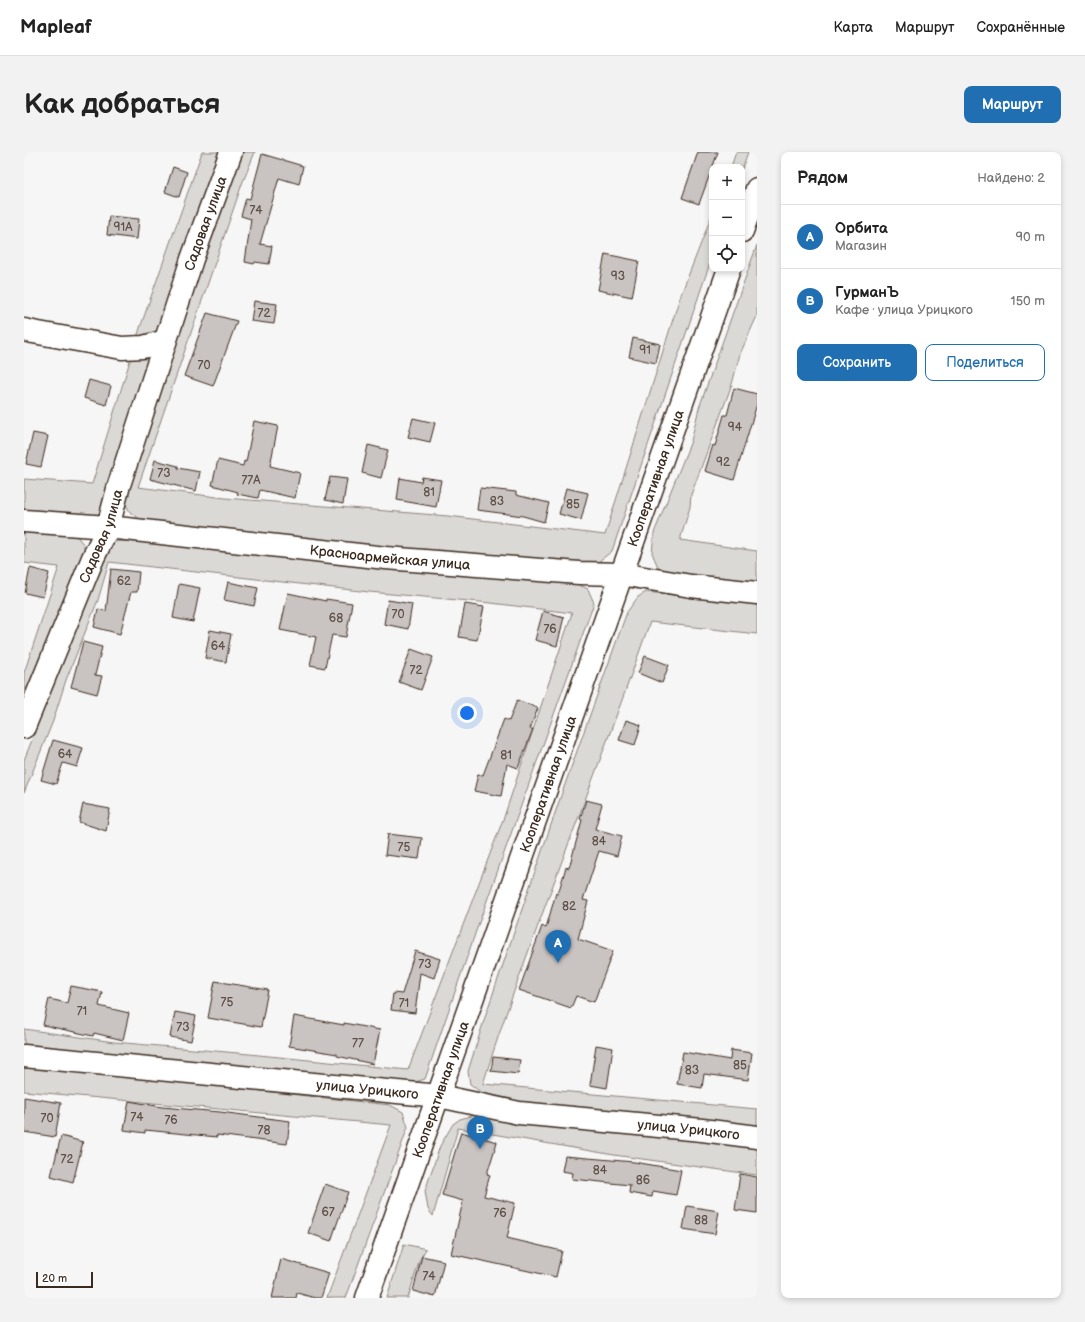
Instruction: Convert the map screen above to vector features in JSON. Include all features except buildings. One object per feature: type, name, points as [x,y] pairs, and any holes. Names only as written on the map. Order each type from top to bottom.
[{"type":"street","name":"Садовая улица","points":[[24,727],[93,558],[108,528],[119,485],[165,341],[192,259],[231,152]]},
{"type":"street","points":[[745,223],[757,189]]},
{"type":"street","name":"Кооперативная улица","points":[[367,1298],[728,272]]},
{"type":"street","points":[[24,330],[122,348],[143,347],[165,341]]},
{"type":"street","name":"Красноармейская улица","points":[[24,521],[108,528],[386,558],[579,573],[621,574],[691,586],[757,593]]},
{"type":"street","name":"улица Урицкого","points":[[24,1056],[439,1096],[519,1113],[702,1130],[757,1137]]},
{"type":"shaded area","points":[[202,152],[226,152],[104,508],[94,518],[24,513],[24,479],[92,484],[140,328]]},
{"type":"shaded area","points":[[236,152],[255,152],[242,184],[138,487],[225,498],[448,516],[605,535],[680,297],[709,223],[709,266],[612,551],[598,562],[573,564],[274,538],[144,522],[130,512],[124,501]]},
{"type":"shaded area","points":[[736,152],[748,152],[744,164],[732,164]]},
{"type":"shaded area","points":[[757,245],[757,316],[740,354],[732,384],[691,495],[690,507],[680,540],[757,551],[757,584],[674,574],[658,567],[652,553],[654,533],[691,441],[699,408]]},
{"type":"shaded area","points":[[24,529],[75,534],[84,545],[84,564],[24,701],[24,673],[59,567],[24,563]]},
{"type":"shaded area","points":[[127,541],[577,584],[588,589],[594,603],[476,931],[425,1079],[412,1083],[24,1049],[24,1029],[114,1042],[408,1070],[504,817],[572,613],[491,603],[369,592],[109,562],[98,600],[66,680],[53,721],[24,793],[24,760],[34,735],[50,679],[107,542]]},
{"type":"shaded area","points":[[646,592],[757,604],[757,634],[650,622],[522,969],[483,1084],[757,1109],[757,1130],[495,1099],[483,1094],[470,1084],[468,1071],[487,1011],[563,790],[627,612],[638,597]]},
{"type":"shaded area","points":[[24,1065],[390,1105],[403,1112],[408,1127],[346,1298],[327,1298],[391,1125],[24,1091]]},
{"type":"shaded area","points":[[475,1115],[595,1130],[757,1146],[757,1175],[614,1155],[458,1128],[433,1216],[428,1209],[425,1191],[440,1146],[453,1124],[460,1119]]},
{"type":"shaded area","points":[[404,1244],[426,1249],[420,1259],[408,1298],[387,1298]]},
{"type":"place","name":"Орбита","points":[[558,963]]},
{"type":"place","name":"ГурманЪ","points":[[480,1149]]}]
